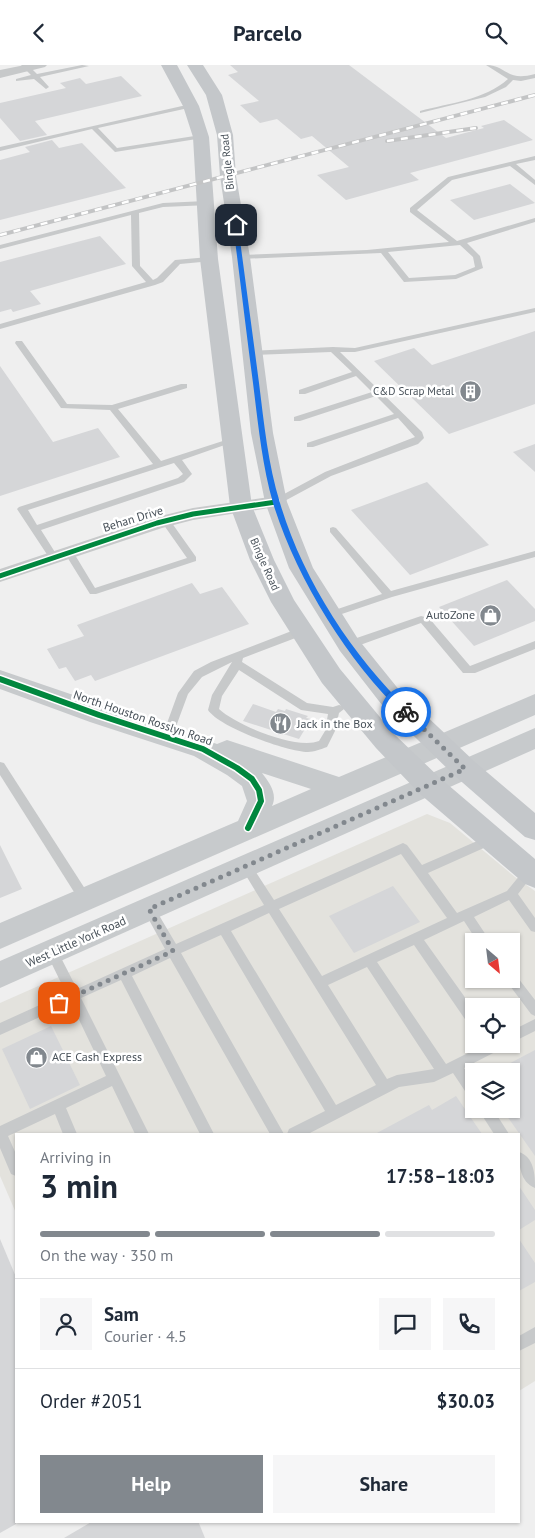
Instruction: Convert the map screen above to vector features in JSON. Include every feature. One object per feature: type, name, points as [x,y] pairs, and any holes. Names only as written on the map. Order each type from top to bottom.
[{"type":"main road","name":"Bingle Road","points":[[169,65],[192,106],[201,137],[209,259],[241,506],[262,560],[282,602],[332,676],[344,707],[404,761]]},
{"type":"main road","name":"Bingle Road","points":[[195,65],[214,95],[225,135],[228,176],[241,257],[262,433],[276,502],[301,568],[349,645],[391,698],[465,769]]},
{"type":"main road","points":[[201,137],[225,135]]},
{"type":"main road","points":[[209,259],[241,257]]},
{"type":"main road","name":"North Houston Rosslyn Road","points":[[0,679],[203,749],[252,779],[259,790],[261,801],[248,828]]},
{"type":"main road","points":[[0,937],[535,704]]},
{"type":"main road","name":"West Little York Road","points":[[0,975],[535,738]]},
{"type":"main road","name":"North Houston Rosslyn Road","points":[[203,749],[226,749],[341,789]]},
{"type":"main road","points":[[404,761],[491,840],[532,874]]},
{"type":"main road","points":[[465,769],[535,829]]},
{"type":"main road","points":[[37,921],[52,952]]},
{"type":"street","points":[[0,74],[29,70],[41,65]]},
{"type":"street","name":"Behan Drive","points":[[0,576],[61,554],[166,521],[241,506],[276,502]]},
{"type":"lane","points":[[489,65],[511,79],[522,80],[535,76]]},
{"type":"lane","points":[[18,80],[29,70],[86,66]]},
{"type":"lane","points":[[29,70],[46,87]]},
{"type":"lane","points":[[422,112],[506,86],[511,79]]},
{"type":"lane","points":[[0,149],[192,106]]},
{"type":"lane","points":[[93,127],[115,150],[201,137]]},
{"type":"lane","points":[[383,251],[407,280],[456,277],[479,268],[478,258],[413,210],[450,178],[535,157]]},
{"type":"lane","points":[[510,163],[535,183]]},
{"type":"lane","points":[[0,247],[164,205],[206,203]]},
{"type":"lane","points":[[135,212],[136,266],[152,283]]},
{"type":"lane","points":[[241,257],[383,251],[459,243],[535,220]]},
{"type":"lane","points":[[0,327],[152,283],[160,280],[178,262],[209,259]]},
{"type":"lane","points":[[252,353],[333,349],[355,350],[535,310]]},
{"type":"lane","points":[[18,343],[64,406],[113,408],[184,386]]},
{"type":"lane","points":[[276,502],[328,474],[415,442],[420,438],[419,434],[333,349]]},
{"type":"lane","points":[[302,392],[357,373]]},
{"type":"lane","points":[[297,419],[378,393]]},
{"type":"lane","points":[[113,408],[159,465]]},
{"type":"lane","points":[[310,445],[400,415]]},
{"type":"lane","points":[[166,521],[193,559],[93,592],[61,554],[35,529],[22,509],[232,441]]},
{"type":"lane","points":[[35,529],[181,480],[188,474],[176,459]]},
{"type":"lane","points":[[334,530],[389,595]]},
{"type":"lane","points":[[330,615],[389,595],[533,557]]},
{"type":"lane","points":[[349,645],[421,619],[424,620],[467,669],[472,671],[535,645]]},
{"type":"lane","points":[[166,737],[183,693],[198,674],[238,660],[302,631]]},
{"type":"lane","points":[[238,660],[217,695],[213,710],[225,720],[290,745],[307,748],[323,744],[344,707]]},
{"type":"lane","points":[[238,660],[305,707],[344,707]]},
{"type":"lane","points":[[0,766],[85,899]]},
{"type":"lane","points":[[420,871],[491,840]]},
{"type":"lane","points":[[0,1029],[403,848],[460,918],[476,933]]},
{"type":"lane","points":[[246,866],[385,1087]]},
{"type":"lane","points":[[320,983],[511,895],[532,874]]},
{"type":"lane","points":[[511,895],[535,927]]},
{"type":"lane","points":[[149,909],[276,1133]]},
{"type":"lane","points":[[223,928],[334,1114]]},
{"type":"lane","points":[[416,938],[465,1008]]},
{"type":"lane","points":[[52,952],[142,1133]]},
{"type":"lane","points":[[369,960],[449,1068],[465,1084]]},
{"type":"lane","points":[[124,973],[206,1133]]},
{"type":"lane","points":[[518,988],[535,1011]]},
{"type":"lane","points":[[520,1032],[535,1025]]},
{"type":"lane","points":[[296,1133],[398,1081],[434,1076],[478,1053]]},
{"type":"lane","points":[[15,1167],[0,1132],[115,1078]]},
{"type":"lane","points":[[58,1106],[70,1133]]},
{"type":"lane","points":[[491,1118],[501,1133]]},
{"type":"lane","points":[[520,1158],[535,1181]]},
{"type":"lane","points":[[520,1343],[535,1334]]},
{"type":"shaded area","points":[[427,814],[450,823],[515,877],[535,891],[535,1381],[520,1390],[520,1133],[15,1133],[15,1211],[0,1176],[0,1003]]},
{"type":"building","points":[[230,65],[349,65],[446,138],[484,128],[481,126],[504,120],[533,140],[410,173],[419,180],[346,200],[317,175],[349,167],[312,136],[301,139],[277,119],[260,123],[240,105],[259,101],[228,75],[238,72]]},
{"type":"building","points":[[121,76],[142,96],[35,121],[47,135],[20,141],[0,118],[0,103],[66,88],[60,83],[80,78],[86,84]]},
{"type":"building","points":[[52,140],[59,148],[82,143],[126,188],[0,220],[0,160],[30,152],[25,147]]},
{"type":"building","points":[[510,184],[535,203],[474,220],[450,200]]},
{"type":"building","points":[[100,236],[126,264],[30,291],[41,304],[13,312],[11,309],[0,312],[0,262]]},
{"type":"building","name":"C&D Scrap Metal","points":[[535,331],[535,404],[449,434],[374,361],[414,348],[432,365]]},
{"type":"building","points":[[0,366],[53,442],[98,428],[120,457],[0,496]]},
{"type":"building","points":[[535,444],[535,472],[513,452]]},
{"type":"building","points":[[427,482],[489,545],[410,575],[351,510]]},
{"type":"building","name":"AutoZone","points":[[507,580],[535,609],[535,621],[474,646],[439,607]]},
{"type":"building","points":[[192,583],[200,594],[222,587],[249,624],[95,681],[91,675],[75,681],[66,667],[59,669],[47,649],[84,636],[77,625]]},
{"type":"building","name":"Jack in the Box","points":[[253,704],[276,712],[278,709],[285,711],[286,709],[308,716],[306,718],[311,719],[299,739],[243,721]]},
{"type":"building","points":[[0,845],[22,889],[0,898]]},
{"type":"building","points":[[393,886],[420,922],[354,953],[329,916]]},
{"type":"building","points":[[51,1026],[80,1085],[30,1109],[2,1049]]},
{"type":"building","points":[[535,1050],[535,1156],[508,1118],[520,1118],[520,1063],[510,1063]]},
{"type":"building","points":[[456,1096],[465,1109],[465,1118],[471,1118],[481,1133],[377,1133],[429,1105],[432,1110]]},
{"type":"building","points":[[520,1188],[535,1210],[535,1220],[520,1229]]},
{"type":"building","points":[[0,1239],[15,1275],[16,1524],[0,1533]]},
{"type":"building","points":[[520,1240],[535,1263],[535,1282],[520,1290]]},
{"type":"building","points":[[90,1523],[199,1523],[205,1538],[64,1538]]},
{"type":"railway","points":[[0,235],[535,95]]},
{"type":"railway","points":[[387,141],[476,128]]},
{"type":"cycle path","points":[[0,576],[157,523],[193,514],[276,502]]},
{"type":"cycle path","points":[[0,679],[99,715],[203,749],[237,768],[252,779],[259,790],[261,801],[248,828]]},
{"type":"way so far","points":[[59,1003],[173,951],[149,909],[465,769],[406,712]]},
{"type":"place","name":"C&D Scrap Metal","points":[[470,391]]},
{"type":"place","name":"AutoZone","points":[[491,615]]},
{"type":"place","name":"Jack in the Box","points":[[281,724]]},
{"type":"place","name":"ACE Cash Express","points":[[36,1057]]},
{"type":"route","points":[[236,225],[262,433],[276,502],[301,568],[310,584],[349,645],[391,698],[406,712]]}]
